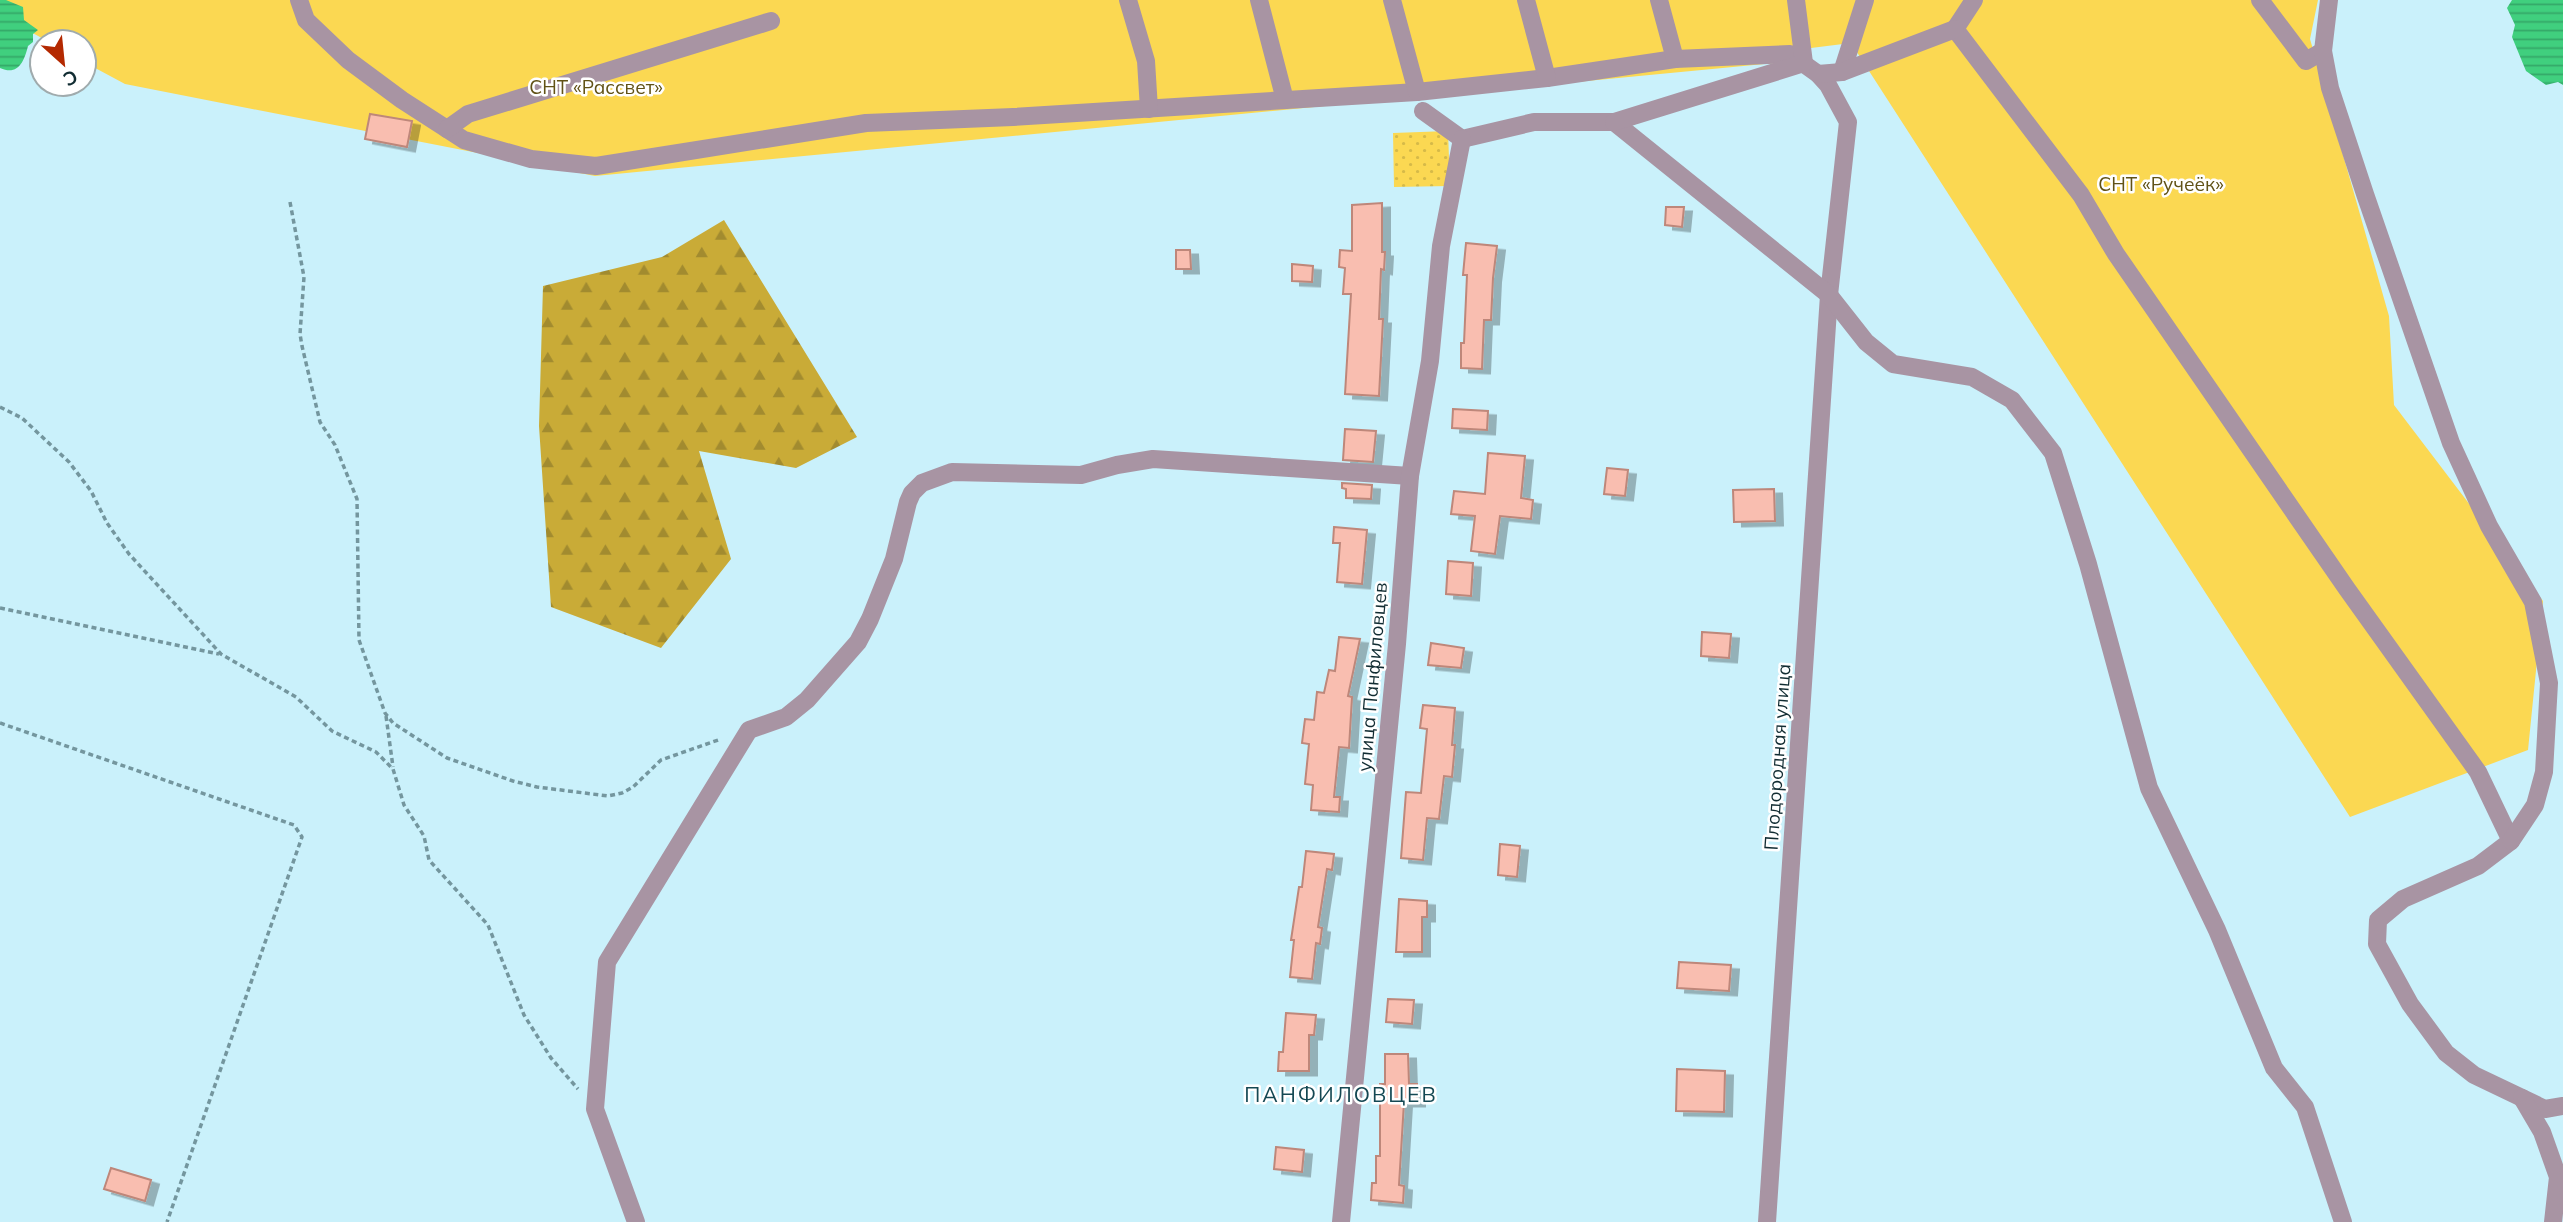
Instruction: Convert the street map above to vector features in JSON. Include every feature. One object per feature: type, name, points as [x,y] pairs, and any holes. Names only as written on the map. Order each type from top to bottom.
[{"type":"street","points":[[299,0],[306,20],[348,60],[464,140],[531,159],[596,166],[866,123],[1417,92],[1547,78],[1675,59],[1790,54],[1811,69]]},
{"type":"street","points":[[1128,0],[1146,61],[1149,109]]},
{"type":"street","points":[[1259,0],[1285,100]]},
{"type":"street","points":[[1392,0],[1417,92]]},
{"type":"street","points":[[1526,0],[1547,78]]},
{"type":"street","points":[[1659,0],[1675,59]]},
{"type":"street","points":[[1796,0],[1811,69]]},
{"type":"street","points":[[1842,72],[1865,0]]},
{"type":"street","points":[[1423,111],[1462,139],[1534,122],[1614,122],[1811,69],[1842,72],[1955,29],[1974,0]]},
{"type":"street","points":[[2260,0],[2305,61],[2323,51]]},
{"type":"street","points":[[2329,0],[2323,51],[2330,88],[2451,443],[2489,526],[2533,602],[2549,682],[2544,772],[2535,805],[2511,841],[2478,866],[2403,899],[2378,920],[2377,944],[2410,1004],[2446,1053],[2474,1075],[2545,1109],[2563,1105]]},
{"type":"street","points":[[447,129],[468,114],[771,21]]},
{"type":"street","points":[[1955,29],[2081,195],[2116,254],[2347,589],[2478,772],[2511,841]]},
{"type":"street","name":"Плодородная улица","points":[[1767,1222],[1829,295],[1848,122],[1828,85],[1811,69]]},
{"type":"street","points":[[1614,122],[1829,295],[1866,342],[1893,364],[1972,377],[2012,400],[2053,453],[2088,564],[2149,788],[2217,930],[2274,1068],[2305,1107],[2343,1222]]},
{"type":"street","name":"улица Панфиловцев","points":[[1341,1222],[1397,644],[1410,476],[1430,361],[1441,246],[1462,139]]},
{"type":"street","points":[[636,1222],[595,1109],[607,962],[748,730],[786,717],[807,700],[858,642],[894,559],[908,502],[922,482],[952,472],[1081,475],[1153,459],[1410,476]]},
{"type":"street","points":[[2522,1098],[2542,1132],[2558,1177],[2553,1222]]},
{"type":"path","points":[[290,202],[304,276],[302,346],[320,422],[335,444],[357,499],[359,640],[385,713],[393,769],[404,805],[424,836],[429,860],[488,925],[524,1015],[551,1058],[595,1109]]},
{"type":"path","points":[[0,407],[22,418],[69,462],[91,491],[107,523],[129,554],[221,654],[296,697],[332,731],[376,751],[393,769]]},
{"type":"path","points":[[0,608],[221,654]]},
{"type":"path","points":[[385,713],[393,723],[447,758],[537,787],[608,796],[633,787],[650,768],[672,755],[748,730]]},
{"type":"path","points":[[0,723],[294,825],[302,837],[167,1222]]},
{"type":"green space","points":[[0,0],[2318,0],[2310,39],[2389,316],[2394,405],[2543,601],[2528,750],[2350,817],[1851,43],[1811,48],[1795,61],[595,176],[125,84],[98,70],[98,28],[28,28],[28,30],[0,15]]},
{"type":"green space","points":[[1448,131],[1450,186],[1394,187],[1393,133]]},
{"type":"green space","points":[[724,220],[857,437],[796,468],[699,451],[731,559],[661,648],[551,607],[539,426],[543,286],[662,257]]},
{"type":"shaded area","points":[[0,0],[6,0],[23,7],[24,20],[35,28],[28,28],[28,46],[19,66],[11,70],[0,68]]},
{"type":"shaded area","points":[[2512,0],[2563,0],[2563,85],[2558,82],[2546,85],[2526,71],[2512,37],[2515,25],[2507,8]]},
{"type":"building","points":[[370,114],[412,121],[407,147],[365,139]]},
{"type":"building","points":[[1382,203],[1382,252],[1385,252],[1384,270],[1381,269],[1379,319],[1383,319],[1379,396],[1345,394],[1351,294],[1343,294],[1345,268],[1339,267],[1340,250],[1352,251],[1352,205]]},
{"type":"building","points":[[1666,207],[1684,207],[1682,227],[1665,225]]},
{"type":"building","points":[[1466,243],[1497,246],[1491,320],[1484,320],[1482,369],[1461,368],[1467,275],[1463,275]]},
{"type":"building","points":[[1176,250],[1190,250],[1191,269],[1176,269]]},
{"type":"building","points":[[1292,264],[1313,266],[1312,282],[1292,281]]},
{"type":"building","points":[[1453,409],[1488,411],[1487,430],[1452,428]]},
{"type":"building","points":[[1345,429],[1376,431],[1373,462],[1343,460]]},
{"type":"building","points":[[1488,453],[1525,456],[1521,498],[1533,500],[1531,519],[1500,516],[1495,554],[1471,551],[1475,516],[1451,514],[1454,491],[1485,494]]},
{"type":"building","points":[[1607,468],[1628,470],[1625,496],[1604,494]]},
{"type":"building","points":[[1342,483],[1372,485],[1371,499],[1346,498],[1346,489],[1342,488]]},
{"type":"building","points":[[1774,489],[1775,521],[1734,522],[1733,490]]},
{"type":"building","points":[[1334,527],[1367,530],[1362,584],[1337,582],[1340,543],[1333,543]]},
{"type":"building","points":[[1448,561],[1473,563],[1471,596],[1446,594]]},
{"type":"building","points":[[1702,632],[1731,634],[1729,658],[1701,656]]},
{"type":"building","points":[[1339,637],[1360,639],[1348,696],[1352,697],[1349,748],[1339,747],[1334,797],[1340,797],[1339,812],[1311,810],[1313,785],[1305,784],[1309,744],[1302,743],[1305,719],[1314,720],[1317,692],[1324,693],[1329,670],[1335,671]]},
{"type":"building","points":[[1431,643],[1464,648],[1461,668],[1428,665]]},
{"type":"building","points":[[1423,705],[1455,708],[1452,745],[1455,745],[1452,777],[1444,776],[1439,819],[1427,818],[1423,860],[1401,858],[1406,792],[1421,793],[1427,729],[1420,728]]},
{"type":"building","points":[[1500,844],[1520,846],[1517,877],[1498,875]]},
{"type":"building","points":[[1306,851],[1334,854],[1332,870],[1327,869],[1318,927],[1322,928],[1320,944],[1316,943],[1312,979],[1290,977],[1294,940],[1291,940]]},
{"type":"building","points":[[1399,899],[1427,901],[1427,917],[1422,917],[1422,952],[1396,952]]},
{"type":"building","points":[[1679,962],[1731,965],[1729,991],[1677,988]]},
{"type":"building","points":[[1388,999],[1414,1000],[1412,1024],[1386,1022]]},
{"type":"building","points":[[1286,1013],[1316,1015],[1314,1035],[1309,1035],[1309,1071],[1278,1071],[1279,1052],[1283,1052]]},
{"type":"building","points":[[1385,1054],[1408,1054],[1409,1084],[1417,1084],[1417,1102],[1404,1102],[1399,1185],[1404,1186],[1403,1203],[1371,1200],[1372,1183],[1376,1183],[1376,1156],[1380,1156],[1380,1084],[1385,1084]]},
{"type":"building","points":[[1677,1069],[1725,1071],[1724,1112],[1676,1111]]},
{"type":"building","points":[[1276,1147],[1304,1150],[1302,1172],[1274,1169]]},
{"type":"building","points":[[111,1168],[151,1180],[145,1201],[104,1189]]},
{"type":"district","name":"ПАНФИЛОВЦЕВ","points":[[1341,1095]]},
{"type":"park label","name":"СНТ «Рассвет»","points":[[596,87]]},
{"type":"park label","name":"СНТ «Ручеёк»","points":[[2161,184]]}]
